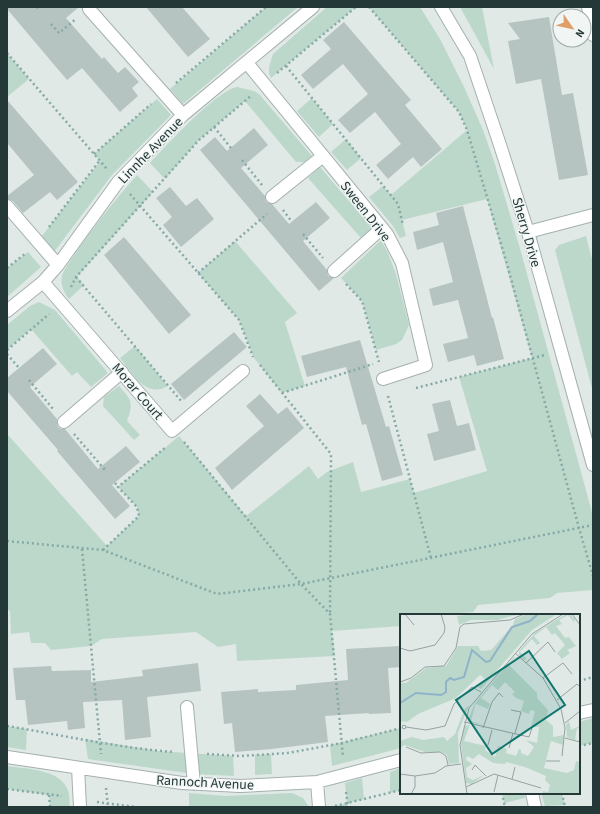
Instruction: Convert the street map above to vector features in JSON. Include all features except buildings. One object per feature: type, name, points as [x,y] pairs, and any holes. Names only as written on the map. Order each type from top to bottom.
[{"type":"street","name":"Linnhe Avenue","points":[[7,311],[43,282],[58,265],[118,182],[183,115],[313,7]]},
{"type":"street","name":"Sherry Drive","points":[[441,7],[470,56],[499,142],[528,232],[593,465]]},
{"type":"street","points":[[588,7],[593,35]]},
{"type":"street","points":[[89,9],[183,115]]},
{"type":"street","name":"Sween Drive","points":[[247,63],[382,228],[402,263],[426,365],[383,379]]},
{"type":"street","points":[[272,197],[322,156]]},
{"type":"street","points":[[7,206],[58,265]]},
{"type":"street","points":[[528,232],[593,215]]},
{"type":"street","points":[[334,271],[382,228]]},
{"type":"street","name":"Morar Court","points":[[43,282],[172,431],[243,371]]},
{"type":"street","points":[[64,422],[122,372]]},
{"type":"street","points":[[187,707],[194,784]]},
{"type":"street","points":[[580,713],[593,710]]},
{"type":"street","name":"Rannoch Avenue","points":[[7,757],[194,784],[240,786],[317,782],[400,760]]},
{"type":"street","points":[[78,768],[80,803]]},
{"type":"street","points":[[317,782],[319,807]]},
{"type":"street","points":[[532,794],[535,807]]},
{"type":"path","points":[[37,7],[40,11]]},
{"type":"path","points":[[94,154],[266,7]]},
{"type":"path","points":[[7,350],[62,303],[76,277],[199,140],[356,7]]},
{"type":"path","points":[[369,7],[459,112],[468,130],[593,576]]},
{"type":"path","points":[[51,24],[59,33],[89,9]]},
{"type":"path","points":[[7,53],[118,182],[141,206],[238,320],[254,358],[243,371]]},
{"type":"path","points":[[286,66],[398,204],[406,236],[391,242]]},
{"type":"path","points":[[214,127],[231,148]]},
{"type":"path","points":[[7,268],[28,252],[38,242],[100,160]]},
{"type":"path","points":[[198,273],[268,213]]},
{"type":"path","points":[[303,234],[362,301],[431,558]]},
{"type":"path","points":[[76,277],[192,414]]},
{"type":"path","points":[[409,390],[561,351]]},
{"type":"path","points":[[7,354],[19,368]]},
{"type":"path","points":[[282,393],[379,362]]},
{"type":"path","points":[[258,364],[331,454],[330,614],[345,774]]},
{"type":"path","points":[[388,396],[395,394]]},
{"type":"path","points":[[184,442],[301,584],[330,614]]},
{"type":"path","points":[[118,487],[167,446]]},
{"type":"path","points":[[103,550],[140,516],[137,507],[115,483]]},
{"type":"path","points":[[7,541],[103,550],[217,594],[301,584],[593,525]]},
{"type":"path","points":[[82,549],[103,772]]},
{"type":"path","points":[[580,681],[593,677]]},
{"type":"path","points":[[7,726],[158,751],[241,756],[283,754],[342,743],[400,728]]},
{"type":"path","points":[[580,746],[593,743]]},
{"type":"path","points":[[7,789],[49,795],[80,803],[136,807]]},
{"type":"path","points":[[331,807],[400,790]]},
{"type":"path","points":[[502,794],[505,807]]},
{"type":"path","points":[[562,794],[565,807]]},
{"type":"path","points":[[49,795],[50,807]]},
{"type":"green space","points":[[266,7],[298,7],[183,104],[170,89]]},
{"type":"green space","points":[[327,7],[356,7],[271,78],[269,67],[273,54]]},
{"type":"green space","points":[[369,7],[420,7],[440,39],[465,89],[483,130],[495,164],[521,252],[593,516],[593,590],[557,593],[550,598],[478,605],[473,612],[449,614],[400,614],[400,626],[332,631],[335,656],[237,661],[236,644],[218,647],[196,632],[102,639],[91,646],[51,650],[45,643],[31,643],[29,632],[11,634],[10,611],[7,609],[8,435],[107,546],[139,516],[137,507],[118,487],[179,436],[246,516],[309,466],[318,479],[327,472],[353,462],[361,492],[410,479],[414,493],[487,471],[459,377],[532,358],[487,199],[402,220],[406,236],[400,238],[393,226],[369,197],[383,186],[391,195],[467,130],[459,112]]},
{"type":"green space","points":[[460,7],[482,7],[494,69]]},
{"type":"green space","points":[[7,53],[29,79],[7,97]]},
{"type":"green space","points":[[237,87],[254,91],[259,94],[312,156],[304,162],[296,162],[245,101],[199,140],[165,179],[150,163],[179,132],[205,108],[217,98]]},
{"type":"green space","points":[[312,98],[333,124],[319,137],[297,111]]},
{"type":"green space","points":[[157,99],[171,115],[112,175],[54,252],[42,236],[100,161],[94,154]]},
{"type":"green space","points":[[346,139],[361,158],[347,170],[331,152]]},
{"type":"green space","points":[[320,167],[372,228],[361,238],[308,178]]},
{"type":"green space","points":[[137,175],[153,192],[77,277],[84,285],[69,299],[62,285],[62,276],[65,268],[112,205]]},
{"type":"green space","points":[[586,236],[593,263],[593,392],[555,250],[559,245]]},
{"type":"green space","points":[[381,240],[396,274],[409,325],[402,340],[396,344],[376,350],[362,301],[341,278]]},
{"type":"green space","points":[[235,241],[297,313],[285,322],[305,386],[282,393],[254,358],[239,320],[198,273]]},
{"type":"green space","points":[[28,252],[41,267],[7,297],[7,268]]},
{"type":"green space","points":[[39,302],[55,310],[108,373],[91,387],[77,372],[72,376],[31,329],[7,350],[7,325],[30,306]]},
{"type":"green space","points":[[135,346],[168,386],[160,389],[153,389],[146,387],[135,377],[120,358]]},
{"type":"green space","points":[[119,386],[129,398],[131,405],[127,421],[140,435],[134,440],[103,406],[104,397]]},
{"type":"green space","points":[[593,718],[593,743],[580,746],[580,722]]},
{"type":"green space","points":[[7,726],[27,729],[26,750],[7,747]]},
{"type":"green space","points":[[400,728],[400,748],[332,766],[330,745]]},
{"type":"green space","points":[[85,739],[158,751],[233,756],[234,776],[194,774],[88,759]]},
{"type":"green space","points":[[271,754],[272,774],[255,775],[255,755]]},
{"type":"green space","points":[[7,766],[41,771],[56,777],[63,782],[67,788],[70,807],[50,807],[49,795],[7,789]]},
{"type":"green space","points":[[400,768],[400,790],[390,793],[390,772]]},
{"type":"green space","points":[[362,778],[364,799],[348,803],[348,807],[331,807],[347,803],[345,783]]},
{"type":"green space","points":[[189,793],[225,796],[292,793],[303,798],[309,807],[189,807]]},
{"type":"green space","points":[[502,794],[524,794],[525,798],[504,803]]},
{"type":"green space","points":[[541,794],[562,794],[565,805],[545,806]]}]
